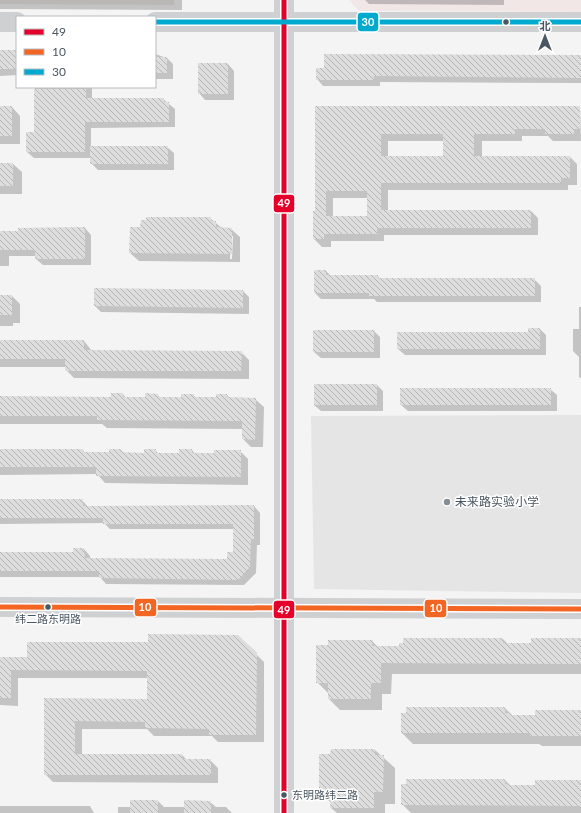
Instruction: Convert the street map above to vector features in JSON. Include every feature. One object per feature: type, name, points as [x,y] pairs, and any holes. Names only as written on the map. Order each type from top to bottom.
[{"type":"street","points":[[284,0],[284,813]]},
{"type":"street","points":[[0,22],[16,22]]},
{"type":"street","points":[[156,22],[581,22]]},
{"type":"street","points":[[0,606],[581,609]]},
{"type":"shaded area","points":[[0,0],[174,0],[174,5],[0,4]]},
{"type":"shaded area","points":[[349,0],[581,0],[581,12],[359,11]]},
{"type":"shaded area","name":"未来路实验小学","points":[[581,415],[581,593],[314,589],[311,416]]},
{"type":"building","points":[[0,50],[16,50],[16,69],[0,69]]},
{"type":"building","points":[[324,54],[581,55],[581,78],[374,76],[374,80],[316,80],[316,68],[324,68]]},
{"type":"building","points":[[156,57],[167,57],[167,73],[156,73]]},
{"type":"building","points":[[198,63],[228,63],[228,94],[198,94]]},
{"type":"building","points":[[34,89],[86,89],[86,98],[164,98],[164,102],[169,102],[169,122],[85,122],[85,152],[26,152],[26,132],[34,132]]},
{"type":"building","points":[[0,106],[12,106],[12,136],[0,136]]},
{"type":"building","points":[[315,106],[580,106],[580,129],[574,129],[574,134],[545,134],[545,129],[515,129],[515,134],[474,134],[474,156],[570,156],[570,178],[561,178],[561,183],[381,183],[381,210],[531,210],[531,228],[377,228],[377,234],[324,234],[324,239],[313,239],[313,211],[315,211]],"holes":[[[381,134],[443,134],[443,156],[381,156]],[[326,191],[367,191],[367,216],[326,216]]]},
{"type":"building","points":[[90,146],[168,146],[168,164],[90,164]]},
{"type":"building","points":[[0,163],[13,163],[13,186],[0,186]]},
{"type":"building","points":[[146,217],[211,217],[211,221],[216,221],[216,227],[232,228],[232,254],[129,253],[130,227],[140,227],[141,220],[146,220]]},
{"type":"building","points":[[85,227],[85,259],[35,259],[35,250],[0,250],[0,231],[18,231],[18,228]]},
{"type":"building","points":[[314,270],[326,270],[326,275],[378,275],[378,278],[535,278],[535,296],[369,296],[369,293],[314,293]]},
{"type":"building","points":[[94,288],[243,290],[243,308],[94,306]]},
{"type":"building","points":[[0,295],[12,295],[12,315],[0,315]]},
{"type":"building","points":[[528,328],[540,328],[540,349],[397,349],[397,332],[528,332]]},
{"type":"building","points":[[313,330],[374,330],[374,352],[313,352]]},
{"type":"building","points":[[0,340],[84,340],[84,350],[242,351],[241,371],[65,371],[65,359],[0,359]]},
{"type":"building","points":[[314,384],[377,384],[377,405],[314,405]]},
{"type":"building","points":[[400,388],[551,388],[551,405],[400,405]]},
{"type":"building","points":[[111,393],[123,393],[123,397],[145,397],[145,393],[158,394],[158,397],[181,397],[181,394],[194,394],[194,397],[216,397],[216,394],[227,394],[227,397],[256,398],[255,440],[242,439],[242,421],[97,420],[97,416],[0,416],[0,396],[111,397]]},
{"type":"building","points":[[0,449],[83,449],[83,452],[109,452],[109,449],[121,449],[121,452],[144,453],[144,449],[156,449],[156,453],[179,453],[179,449],[192,449],[192,453],[214,453],[214,450],[241,450],[241,477],[96,476],[96,467],[0,467]]},
{"type":"building","points":[[0,499],[83,499],[83,506],[254,505],[254,539],[251,539],[250,567],[238,580],[99,578],[99,571],[0,571],[0,552],[73,552],[73,548],[84,548],[85,558],[227,559],[227,552],[233,552],[233,524],[103,524],[103,518],[0,518]]},
{"type":"building","points":[[148,634],[238,635],[257,653],[256,735],[209,735],[209,729],[145,728],[145,722],[75,721],[75,754],[182,754],[182,759],[211,759],[211,775],[44,775],[44,698],[147,699],[147,671],[11,670],[11,698],[0,698],[0,657],[27,657],[27,642],[148,642]]},
{"type":"building","points":[[403,638],[503,638],[503,643],[531,643],[531,638],[581,638],[581,664],[381,663],[381,683],[371,683],[371,699],[328,699],[328,683],[316,683],[316,645],[328,645],[328,640],[373,640],[372,646],[399,646],[399,643],[403,643]]},
{"type":"building","points":[[406,707],[505,707],[505,713],[510,713],[510,715],[535,715],[535,710],[581,710],[581,736],[530,736],[530,733],[401,733],[401,713],[406,713]]},
{"type":"building","points":[[331,749],[375,749],[375,755],[384,755],[383,792],[374,792],[374,808],[330,808],[331,792],[319,792],[319,754],[330,754]]},
{"type":"building","points":[[406,779],[505,779],[505,784],[510,785],[535,785],[535,780],[581,780],[581,806],[401,805],[401,784],[406,784]]},
{"type":"building","points":[[130,800],[158,800],[158,813],[130,813]]},
{"type":"building","points":[[184,800],[211,801],[211,813],[184,813]]},
{"type":"transit line","name":"49","points":[[284,0],[284,813]]},
{"type":"transit line","name":"30","points":[[156,22],[581,22]]},
{"type":"transit line","name":"10","points":[[0,607],[581,609]]},
{"type":"place","name":"未来路实验小学","points":[[447,502]]},
{"type":"place","name":"纬二路东明路","points":[[48,607]]},
{"type":"place","name":"东明路纬二路","points":[[284,795]]}]
